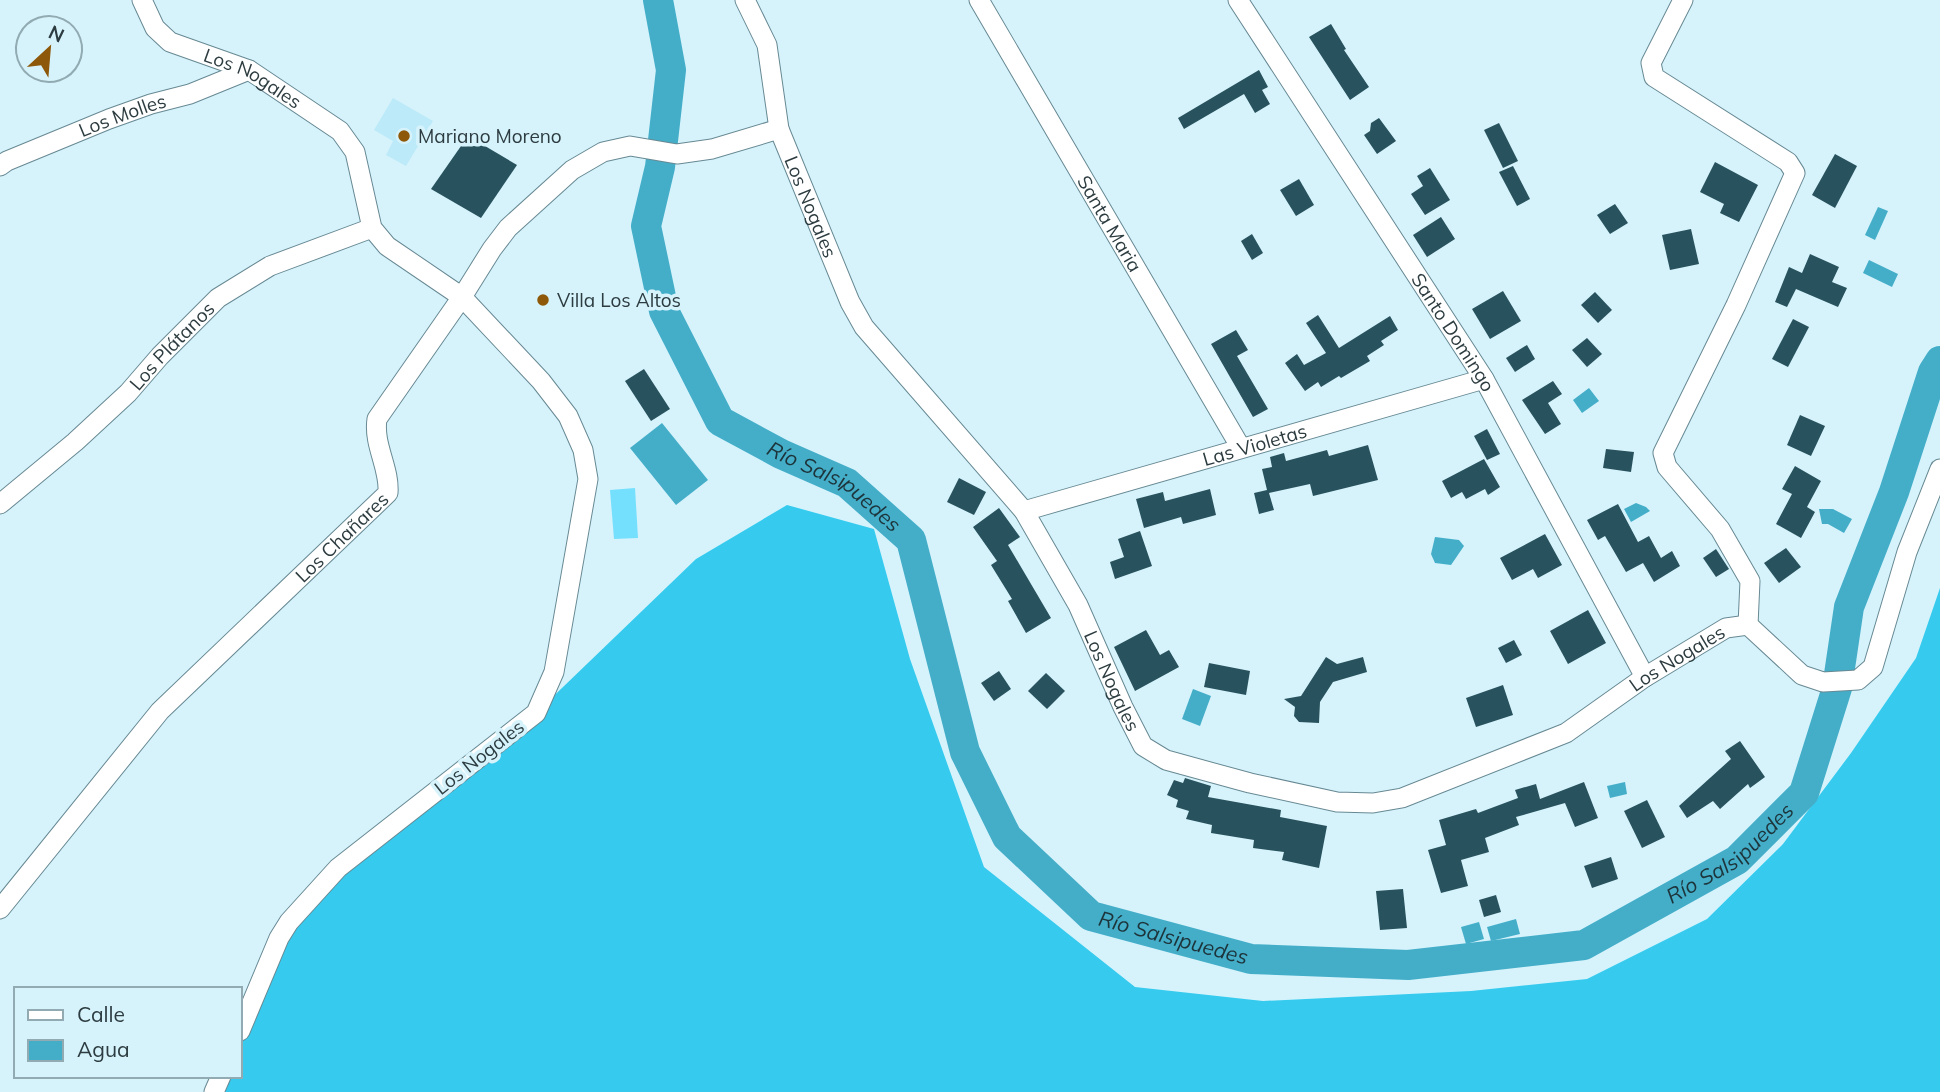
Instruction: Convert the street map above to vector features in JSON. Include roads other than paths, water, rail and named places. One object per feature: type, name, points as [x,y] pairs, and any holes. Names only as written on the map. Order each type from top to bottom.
[{"type":"street","name":"Los Nogales","points":[[142,0],[155,28],[170,42],[249,70],[340,131],[355,152],[372,228],[387,246],[462,297],[548,390],[568,416],[583,450],[588,479],[554,672],[536,713],[338,867],[289,922],[279,938],[242,1026]]},
{"type":"street","name":"Los Nogales","points":[[745,0],[767,45],[779,129],[850,302],[864,327],[1024,511],[1077,606],[1143,746],[1166,760],[1250,783],[1337,802],[1373,803],[1402,798],[1566,733],[1645,677],[1726,628],[1748,625],[1802,675],[1823,682],[1858,680],[1873,667],[1907,552],[1940,469]]},
{"type":"street","name":"Santa Maria","points":[[979,0],[1241,448]]},
{"type":"street","name":"Santo Domingo","points":[[1238,0],[1483,379],[1645,677]]},
{"type":"street","points":[[1683,0],[1651,64],[1654,77],[1788,162],[1795,173],[1736,304],[1663,453],[1667,467],[1720,530],[1750,582],[1748,625]]},
{"type":"street","name":"Los Molles","points":[[0,166],[110,119],[190,94],[249,70]]},
{"type":"street","name":"Los Chañares","points":[[0,909],[160,711],[388,493],[389,481],[375,431],[377,419],[509,228],[572,170],[603,152],[630,146],[677,153],[712,149],[779,129]]},
{"type":"street","name":"Los Plátanos","points":[[0,504],[75,442],[128,393],[160,356],[218,298],[270,266],[372,228]]},
{"type":"street","name":"Las Violetas","points":[[1024,511],[1483,379]]},
{"type":"water","points":[[1878,207],[1888,211],[1875,240],[1865,235]]},
{"type":"water","points":[[1869,260],[1898,274],[1892,287],[1863,273]]},
{"type":"water","points":[[1589,388],[1599,401],[1582,413],[1573,400]]},
{"type":"water","points":[[662,423],[708,480],[676,505],[630,448]]},
{"type":"water","points":[[1636,503],[1650,511],[1631,522],[1624,509]]},
{"type":"water","points":[[1819,509],[1833,509],[1852,519],[1844,533],[1828,524],[1822,524]]},
{"type":"water","points":[[1435,537],[1459,540],[1464,546],[1451,565],[1435,563],[1431,554]]},
{"type":"water","points":[[1193,689],[1211,696],[1200,726],[1182,719]]},
{"type":"water","points":[[1625,782],[1627,794],[1610,798],[1607,786]]},
{"type":"water","points":[[1516,919],[1520,934],[1491,941],[1487,927]]},
{"type":"water","points":[[1479,922],[1484,939],[1466,944],[1461,927]]},
{"type":"waterway","name":"Río Salsipuedes","points":[[658,0],[671,70],[660,167],[646,226],[664,311],[720,421],[781,454],[847,483],[911,540],[965,752],[1007,837],[1091,916],[1251,959],[1408,965],[1584,945],[1737,860],[1804,793],[1837,688],[1849,607],[1894,492],[1933,372],[1940,361]]},
{"type":"place","name":"Mariano Moreno","points":[[404,136]]},
{"type":"place","name":"Villa Los Altos","points":[[543,300]]}]
